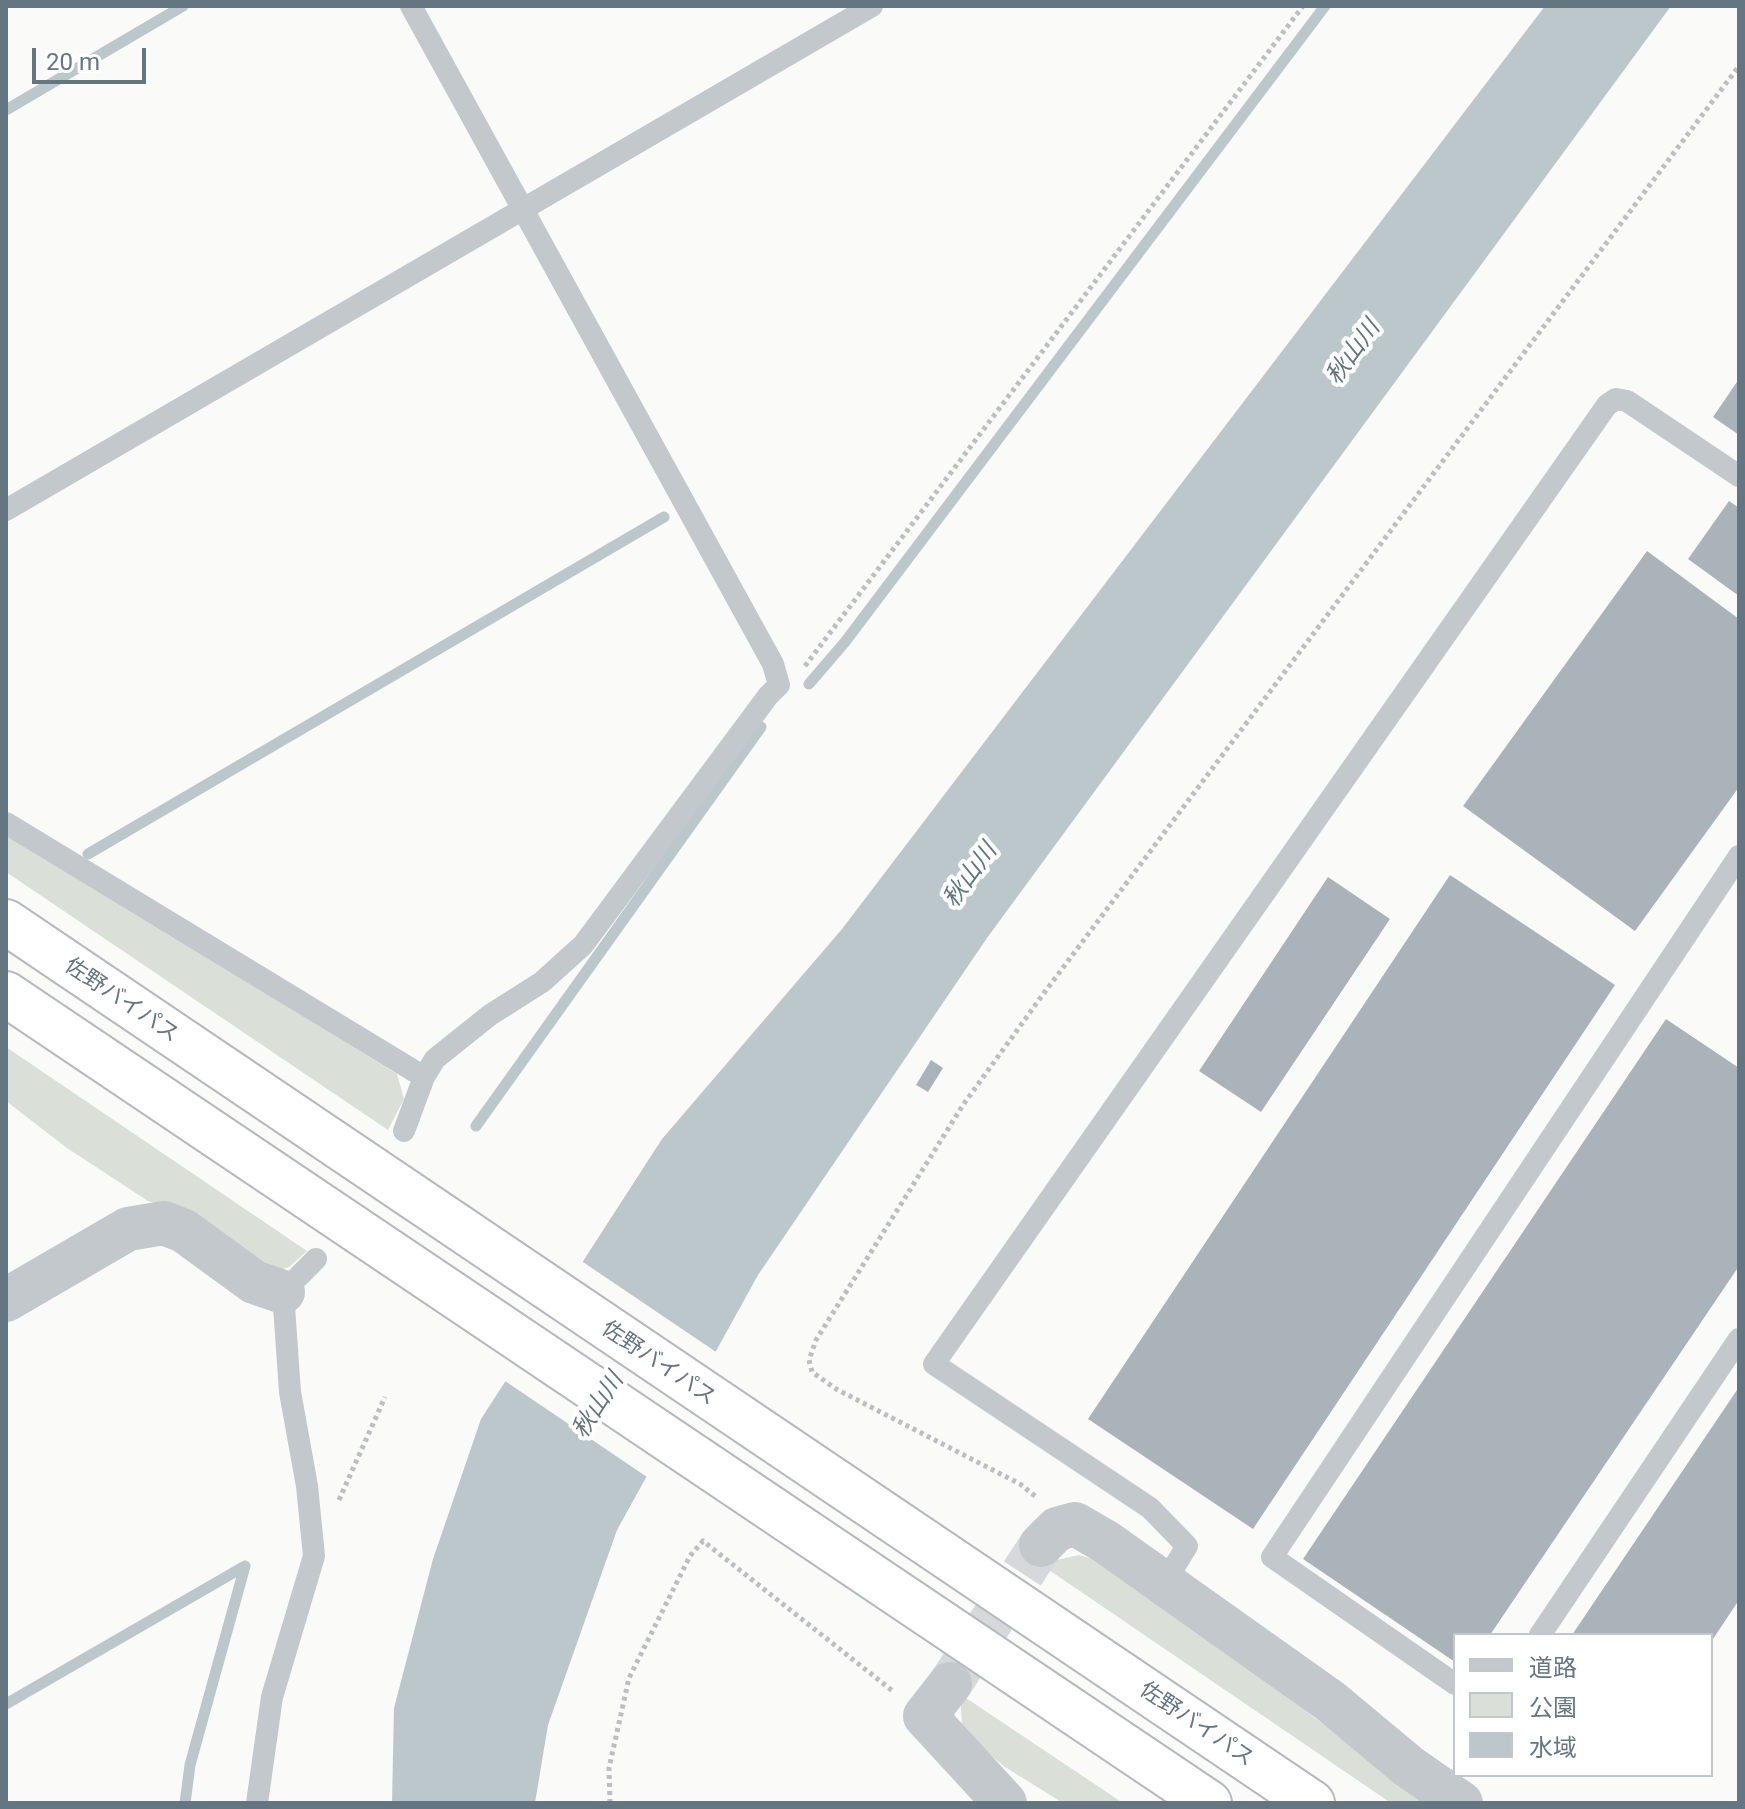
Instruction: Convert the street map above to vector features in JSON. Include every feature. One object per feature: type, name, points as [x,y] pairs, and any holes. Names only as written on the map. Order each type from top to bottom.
[{"type":"highway","name":"佐野バイパス","points":[[6,922],[482,1246],[1312,1803]]},
{"type":"highway","points":[[6,994],[1209,1803]]},
{"type":"street","points":[[6,1300],[128,1229],[164,1223],[184,1231],[254,1282],[283,1292]]},
{"type":"street","points":[[1053,1536],[1075,1524],[1165,1582],[1330,1701],[1408,1766],[1461,1803]]},
{"type":"street","points":[[937,1700],[1005,1803]]},
{"type":"lane","points":[[404,1131],[424,1077],[435,1059],[461,1036],[542,982],[583,945],[779,685],[773,664],[411,6]]},
{"type":"lane","points":[[6,510],[872,6]]},
{"type":"lane","points":[[1165,1582],[1187,1546],[1150,1508],[934,1364],[1607,405],[1616,399],[1627,401],[1739,476]]},
{"type":"lane","points":[[6,823],[424,1077]]},
{"type":"lane","points":[[1453,1683],[1272,1557],[1738,861]]},
{"type":"lane","points":[[257,1803],[272,1697],[314,1556],[307,1486],[290,1392],[283,1292],[316,1259]]},
{"type":"lane","points":[[1541,1633],[1739,1339]]},
{"type":"path","points":[[779,685],[806,666],[827,641],[1303,6]]},
{"type":"path","points":[[1053,1536],[1020,1484],[836,1389],[812,1372],[809,1360],[816,1340],[963,1105],[1026,1018],[1739,66]]},
{"type":"path","points":[[314,1556],[385,1397]]},
{"type":"path","points":[[610,1803],[609,1768],[629,1678],[690,1556],[703,1541],[937,1700]]},
{"type":"green space","points":[[6,833],[397,1074],[404,1099],[388,1130],[6,872]]},
{"type":"green space","points":[[6,1047],[307,1251],[289,1267],[279,1270],[265,1267],[166,1206],[148,1201],[67,1148],[6,1101]]},
{"type":"green space","points":[[1079,1555],[1096,1560],[1192,1624],[1426,1803],[1391,1803],[1049,1570],[1057,1560]]},
{"type":"green space","points":[[960,1694],[1123,1803],[1063,1803],[1005,1767],[978,1745],[962,1724]]},
{"type":"water","name":"秋山川","points":[[1545,6],[1671,6],[987,938],[758,1275],[617,1530],[548,1725],[535,1803],[392,1803],[394,1708],[433,1559],[481,1419],[662,1139],[842,929]]},
{"type":"pier","points":[[580,1260],[719,1354],[650,1479],[502,1379]]},
{"type":"building","points":[[1739,379],[1739,435],[1713,417]]},
{"type":"building","points":[[1729,501],[1739,508],[1739,596],[1688,559]]},
{"type":"building","points":[[1647,551],[1739,619],[1739,787],[1635,931],[1463,806]]},
{"type":"building","points":[[1450,875],[1615,985],[1253,1529],[1088,1419]]},
{"type":"building","points":[[1328,877],[1390,919],[1261,1112],[1199,1071]]},
{"type":"building","points":[[1666,1019],[1739,1068],[1739,1266],[1491,1633],[1453,1633],[1453,1661],[1303,1559]]},
{"type":"building","points":[[931,1060],[943,1068],[928,1092],[916,1085]]},
{"type":"building","points":[[1739,1387],[1739,1600],[1713,1639],[1713,1633],[1573,1633]]},
{"type":"waterway","points":[[6,110],[183,6]]},
{"type":"waterway","points":[[809,684],[845,642],[1325,6]]},
{"type":"waterway","points":[[88,854],[664,517]]},
{"type":"waterway","points":[[476,1126],[761,727]]},
{"type":"waterway","points":[[6,1704],[245,1566]]},
{"type":"waterway","points":[[185,1803],[190,1765],[245,1566]]},
{"type":"tunnel","points":[[950,1684],[1041,1545]]}]
